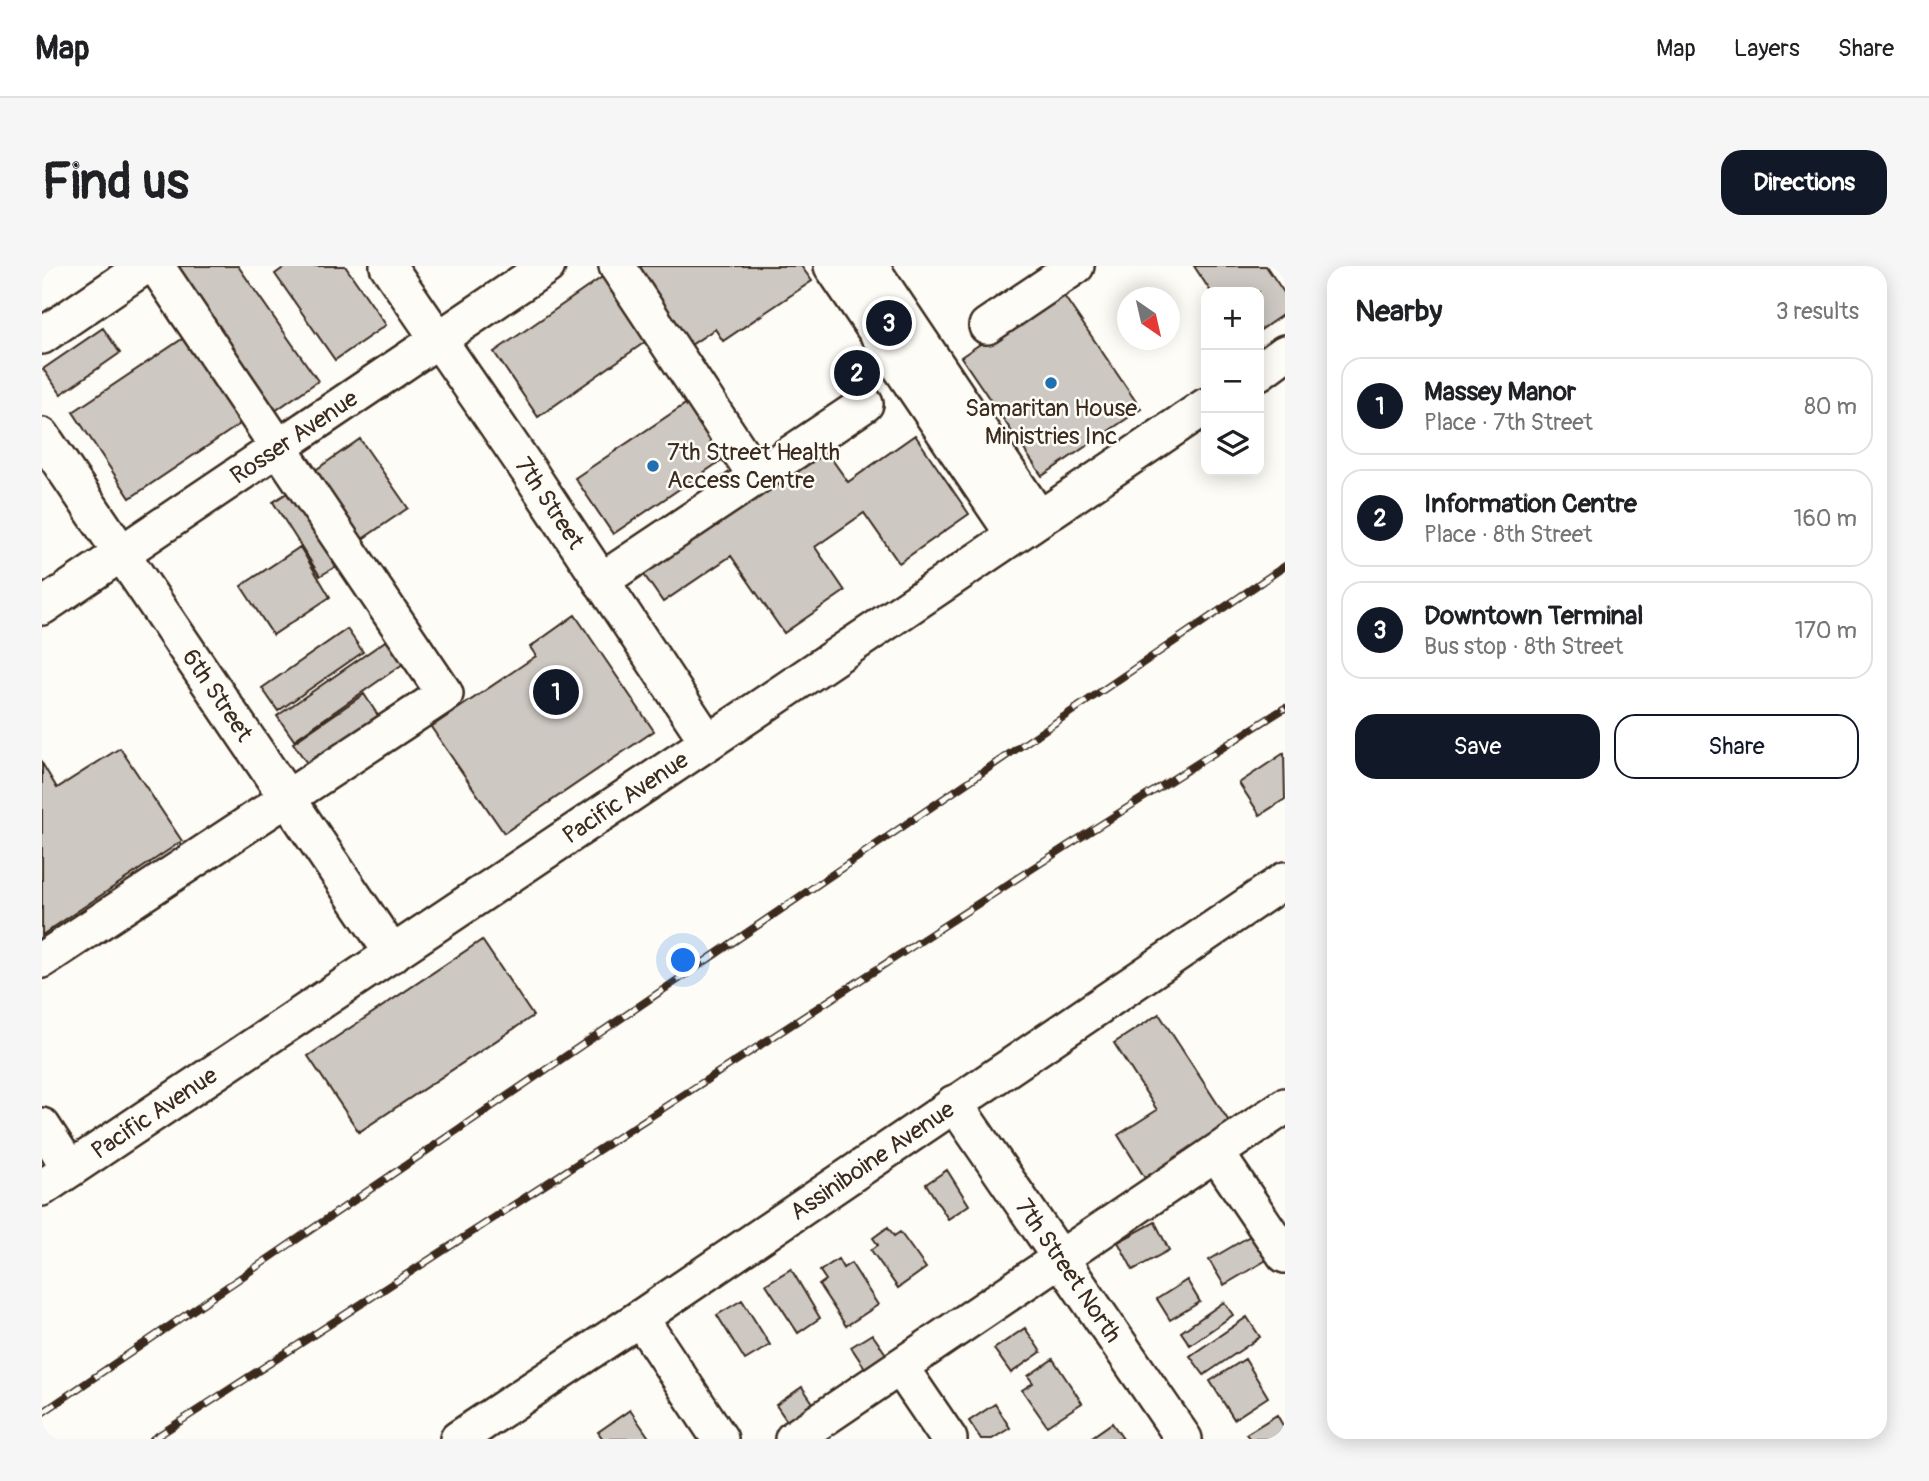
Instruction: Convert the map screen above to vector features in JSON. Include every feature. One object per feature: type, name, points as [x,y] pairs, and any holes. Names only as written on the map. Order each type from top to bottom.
[{"type":"street","points":[[46,325],[108,276],[145,266]]},
{"type":"street","points":[[42,960],[445,694],[156,266]]},
{"type":"street","name":"7th Street","points":[[388,266],[708,742]]},
{"type":"street","name":"Rosser Avenue","points":[[42,607],[547,266]]},
{"type":"street","points":[[617,266],[756,476]]},
{"type":"street","points":[[832,266],[1026,526]]},
{"type":"street","points":[[870,266],[1026,526]]},
{"type":"street","points":[[987,326],[1076,266]]},
{"type":"street","points":[[1264,368],[1285,353]]},
{"type":"street","points":[[601,581],[865,404]]},
{"type":"street","name":"Pacific Avenue","points":[[56,1178],[1201,409]]},
{"type":"street","name":"6th Street","points":[[42,436],[393,954]]},
{"type":"street","name":"Assiniboine Avenue","points":[[458,1439],[954,1103],[1280,895]]},
{"type":"street","name":"7th Street North","points":[[954,1103],[1184,1439]]},
{"type":"street","points":[[793,1439],[1285,1106]]},
{"type":"street","points":[[42,1126],[56,1178]]},
{"type":"street","points":[[1216,1153],[1285,1255]]},
{"type":"street","points":[[640,1318],[720,1439]]},
{"type":"street","points":[[900,1367],[949,1439]]},
{"type":"building","points":[[171,266],[238,266],[318,381],[272,413]]},
{"type":"building","points":[[286,266],[345,266],[386,325],[335,360],[275,274]]},
{"type":"building","points":[[630,266],[801,266],[812,281],[723,341],[715,329],[685,349]]},
{"type":"building","points":[[1194,266],[1266,266],[1285,294],[1285,313],[1264,328],[1264,287],[1208,287]]},
{"type":"building","points":[[611,271],[655,335],[538,417],[494,352]]},
{"type":"building","name":"Samaritan House Ministries Inc","points":[[1060,290],[1141,409],[1042,476],[961,357]]},
{"type":"building","points":[[103,328],[120,353],[61,394],[43,369]]},
{"type":"building","points":[[191,333],[249,418],[130,498],[73,412]]},
{"type":"building","points":[[859,351],[878,382],[855,396],[836,365]]},
{"type":"building","name":"7th Street Health Access Centre","points":[[693,399],[731,454],[613,534],[575,478]]},
{"type":"building","points":[[915,435],[969,514],[899,563],[864,513],[815,547],[845,591],[784,633],[731,556],[663,602],[640,569],[821,444],[848,482]]},
{"type":"building","points":[[360,439],[408,508],[355,544],[307,476]]},
{"type":"building","points":[[298,486],[345,561],[320,576],[273,502]]},
{"type":"building","points":[[300,547],[330,597],[273,635],[241,586]]},
{"type":"building","points":[[575,615],[654,731],[504,833],[431,727],[536,656],[530,647]]},
{"type":"building","points":[[347,629],[363,652],[278,711],[262,688]]},
{"type":"building","points":[[394,635],[410,659],[294,740],[277,716]]},
{"type":"building","points":[[364,694],[381,720],[311,769],[293,743]]},
{"type":"building","points":[[120,748],[182,841],[42,935],[42,763],[57,788]]},
{"type":"building","points":[[1284,753],[1285,799],[1260,815],[1239,783]]},
{"type":"building","points":[[482,940],[533,1016],[359,1132],[308,1056]]},
{"type":"building","points":[[1159,1014],[1230,1123],[1145,1178],[1118,1135],[1157,1110],[1114,1043]]},
{"type":"building","points":[[947,1170],[969,1205],[948,1219],[926,1184]]},
{"type":"building","points":[[1155,1222],[1169,1250],[1133,1270],[1118,1242]]},
{"type":"building","points":[[888,1227],[894,1236],[900,1232],[926,1268],[898,1288],[871,1250],[878,1245],[873,1238]]},
{"type":"building","points":[[1255,1233],[1270,1258],[1224,1285],[1209,1260]]},
{"type":"building","points":[[838,1259],[843,1268],[851,1263],[878,1305],[846,1326],[819,1285],[826,1280],[820,1271]]},
{"type":"building","points":[[791,1269],[820,1318],[798,1333],[766,1284]]},
{"type":"building","points":[[1187,1280],[1200,1302],[1170,1320],[1157,1299]]},
{"type":"building","points":[[742,1300],[770,1345],[745,1360],[717,1315]]},
{"type":"building","points":[[1224,1302],[1233,1315],[1190,1345],[1181,1332]]},
{"type":"building","points":[[1247,1317],[1260,1337],[1204,1375],[1190,1356]]},
{"type":"building","points":[[1025,1328],[1041,1352],[1011,1373],[994,1349]]},
{"type":"building","points":[[872,1334],[888,1357],[867,1371],[851,1347]]},
{"type":"building","points":[[1053,1359],[1082,1403],[1047,1426],[1022,1390],[1033,1383],[1028,1376]]},
{"type":"building","points":[[1245,1359],[1268,1397],[1234,1419],[1210,1381]]},
{"type":"building","points":[[802,1387],[813,1403],[787,1421],[776,1405]]},
{"type":"building","points":[[995,1404],[1010,1428],[992,1439],[981,1439],[969,1421]]},
{"type":"building","points":[[630,1410],[650,1439],[603,1439],[598,1432]]},
{"type":"building","points":[[1277,1415],[1285,1429],[1285,1439],[1250,1439],[1246,1434]]},
{"type":"building","points":[[1112,1423],[1123,1439],[1089,1439]]},
{"type":"railway","points":[[42,1413],[1285,566]]},
{"type":"railway","points":[[153,1439],[1067,846],[1285,708]]},
{"type":"place","name":"Downtown Terminal","points":[[889,323]]},
{"type":"place","name":"Information Centre","points":[[857,373]]},
{"type":"place","name":"Samaritan House Ministries Inc","points":[[1051,383]]},
{"type":"place","name":"7th Street Health Access Centre","points":[[653,466]]},
{"type":"place","name":"Massey Manor","points":[[556,692]]}]
